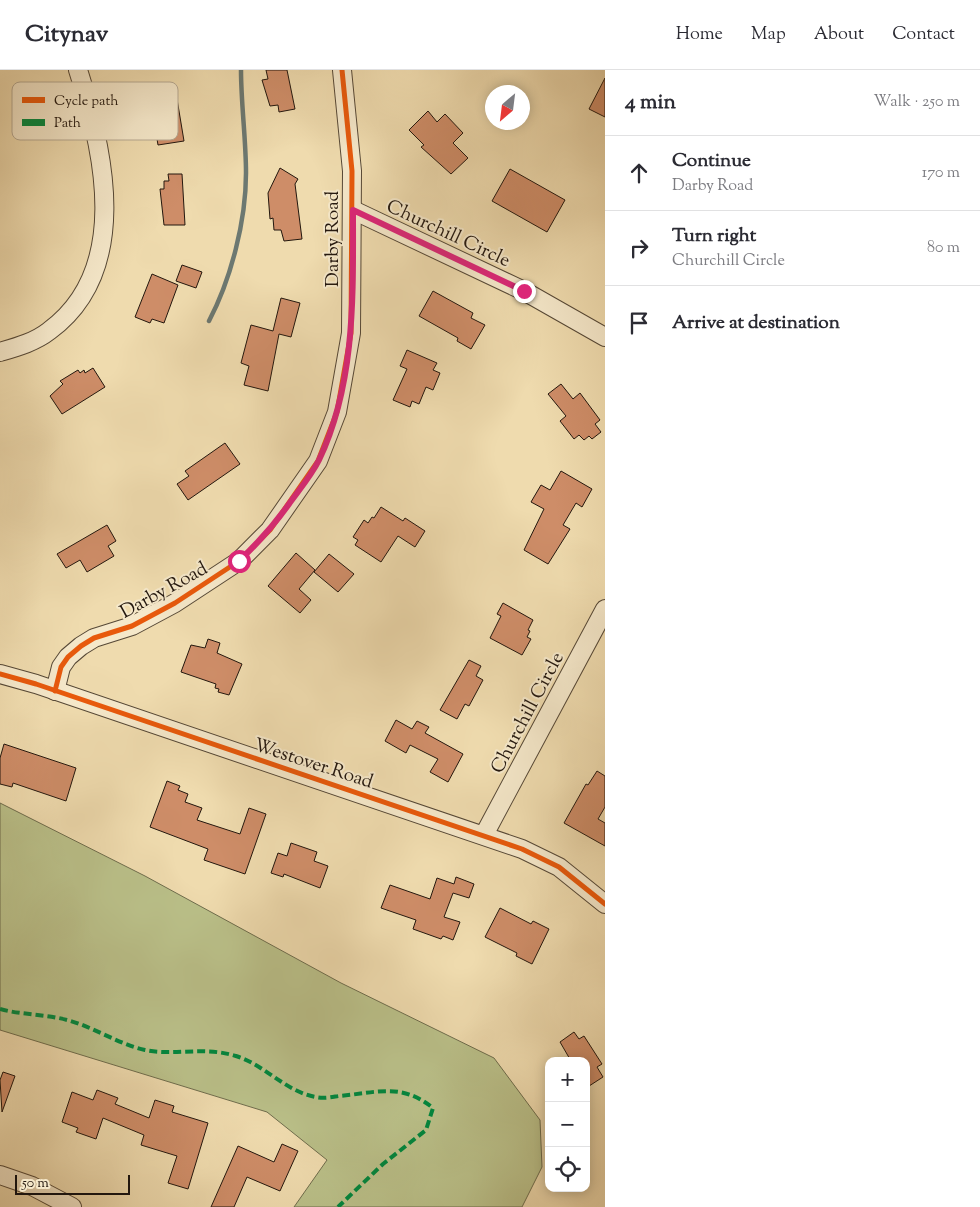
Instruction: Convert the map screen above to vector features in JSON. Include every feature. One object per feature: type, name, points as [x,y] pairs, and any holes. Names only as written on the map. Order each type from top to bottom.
[{"type":"street","name":"Darby Road","points":[[55,691],[61,668],[68,656],[81,646],[94,638],[132,626],[175,603],[244,556],[270,530],[318,461],[337,412],[348,357],[352,294],[353,210],[349,127],[342,70]]},
{"type":"street","points":[[0,352],[36,339],[58,324],[79,302],[88,287],[99,257],[104,216],[100,160],[95,140]]},
{"type":"street","name":"Churchill Circle","points":[[353,210],[524,291],[605,337]]},
{"type":"street","name":"Churchill Circle","points":[[484,834],[605,609]]},
{"type":"street","name":"Westover Road","points":[[0,674],[484,834],[522,849],[559,867],[605,904]]},
{"type":"street","points":[[0,1175],[32,1186],[72,1207]]},
{"type":"green space","points":[[0,803],[145,876],[341,983],[494,1058],[540,1120],[542,1167],[522,1207],[294,1207],[327,1160],[267,1112],[0,1030]]},
{"type":"building","points":[[266,70],[287,70],[295,109],[279,112],[278,105],[270,106],[262,80],[268,79]]},
{"type":"building","points":[[605,78],[605,117],[589,109]]},
{"type":"building","points":[[178,105],[184,141],[158,145],[157,140],[178,140]]},
{"type":"building","points":[[428,111],[437,122],[445,114],[463,133],[453,143],[468,158],[451,174],[421,147],[424,145],[409,130]]},
{"type":"building","points":[[280,168],[298,179],[295,184],[302,239],[284,241],[281,230],[274,230],[273,218],[270,219],[268,193]]},
{"type":"building","points":[[510,169],[565,200],[547,232],[492,201]]},
{"type":"building","points":[[168,174],[182,174],[185,225],[164,225],[160,189],[164,189],[164,181],[169,181]]},
{"type":"building","points":[[182,265],[202,272],[196,288],[176,281]]},
{"type":"building","points":[[152,274],[178,285],[164,323],[152,319],[150,323],[135,317]]},
{"type":"building","points":[[433,291],[473,313],[471,318],[485,325],[471,349],[457,341],[458,338],[419,316]]},
{"type":"building","points":[[281,298],[300,303],[291,337],[279,334],[268,391],[244,385],[249,366],[241,363],[251,325],[273,331]]},
{"type":"building","points":[[407,350],[437,363],[433,370],[440,373],[433,390],[426,387],[419,404],[412,401],[410,407],[393,400],[407,369],[400,366]]},
{"type":"building","points":[[93,368],[105,387],[62,414],[50,396],[63,384],[60,381],[78,370],[80,373],[84,370],[85,373]]},
{"type":"building","points":[[561,384],[573,399],[580,393],[600,420],[595,424],[601,432],[592,439],[589,436],[584,440],[579,435],[574,439],[560,421],[566,416],[548,394]]},
{"type":"building","points":[[225,443],[240,464],[188,500],[177,484],[189,476],[185,471]]},
{"type":"building","points":[[561,471],[592,489],[582,507],[576,503],[563,525],[570,529],[548,564],[524,550],[544,509],[531,502],[541,485],[550,490]]},
{"type":"building","points":[[381,507],[403,521],[405,518],[425,531],[415,547],[398,536],[381,562],[355,545],[358,540],[353,537],[364,520],[368,523],[372,517],[374,518]]},
{"type":"building","points":[[107,525],[116,541],[108,546],[114,556],[87,572],[80,560],[66,568],[57,554]]},
{"type":"building","points":[[296,553],[315,570],[299,589],[311,600],[300,613],[268,586]]},
{"type":"building","points":[[329,554],[354,574],[338,592],[314,572]]},
{"type":"building","points":[[503,603],[533,620],[527,637],[531,639],[522,655],[490,638],[501,616],[497,614]]},
{"type":"building","points":[[208,639],[220,643],[217,653],[242,664],[229,695],[218,692],[219,689],[215,688],[216,684],[181,672],[191,645],[205,648]]},
{"type":"building","points":[[469,660],[481,666],[476,676],[483,680],[469,706],[465,704],[457,719],[440,710]]},
{"type":"building","points":[[396,720],[412,729],[417,721],[429,727],[425,733],[463,754],[448,782],[430,772],[438,759],[410,745],[406,753],[385,741]]},
{"type":"building","points":[[4,744],[76,768],[66,801],[13,783],[12,787],[0,784],[0,758]]},
{"type":"building","points":[[597,771],[605,776],[605,807],[598,819],[605,823],[605,846],[564,823],[586,784],[588,785]]},
{"type":"building","points":[[167,781],[180,786],[178,790],[188,794],[185,802],[202,808],[197,820],[240,834],[249,808],[266,814],[245,874],[204,860],[208,849],[150,827]]},
{"type":"building","points":[[291,843],[317,852],[314,861],[328,866],[320,888],[284,874],[283,877],[271,873],[278,853],[287,856]]},
{"type":"building","points":[[456,877],[474,884],[469,898],[453,893],[444,917],[460,922],[453,940],[443,936],[441,939],[413,929],[416,920],[381,908],[390,885],[430,899],[437,878],[454,884]]},
{"type":"building","points":[[500,908],[531,924],[533,921],[549,929],[532,964],[516,956],[517,953],[485,937]]},
{"type":"building","points":[[574,1032],[579,1039],[584,1036],[602,1064],[597,1067],[603,1077],[590,1085],[590,1057],[569,1057],[560,1042]]},
{"type":"building","points":[[3,1072],[15,1076],[2,1112],[0,1080]]},
{"type":"building","points":[[97,1090],[118,1098],[115,1104],[149,1118],[155,1100],[174,1106],[172,1112],[208,1123],[188,1189],[168,1183],[177,1156],[141,1145],[144,1135],[103,1118],[96,1139],[76,1132],[78,1128],[62,1122],[72,1092],[93,1100]]},
{"type":"building","points":[[282,1144],[298,1151],[280,1191],[247,1177],[234,1207],[211,1207],[238,1146],[274,1162]]},
{"type":"waterway","points":[[209,321],[224,287],[236,249],[243,210],[246,173],[241,70]]},
{"type":"marked path","points":[[0,1009],[67,1020],[125,1044],[145,1050],[156,1052],[201,1051],[236,1056],[247,1060],[295,1090],[316,1097],[328,1098],[388,1091],[399,1092],[421,1100],[433,1108],[426,1130],[383,1164],[338,1207]]},
{"type":"cycle path","points":[[55,691],[61,667],[68,657],[81,646],[94,638],[132,626],[175,603],[239,561],[270,530],[318,461],[337,412],[351,333],[352,171],[342,70]]},
{"type":"cycle path","points":[[0,674],[36,684],[522,849],[559,867],[605,904]]},
{"type":"route","points":[[239,561],[270,530],[308,477],[318,461],[337,412],[351,334],[353,210],[524,291]]}]
